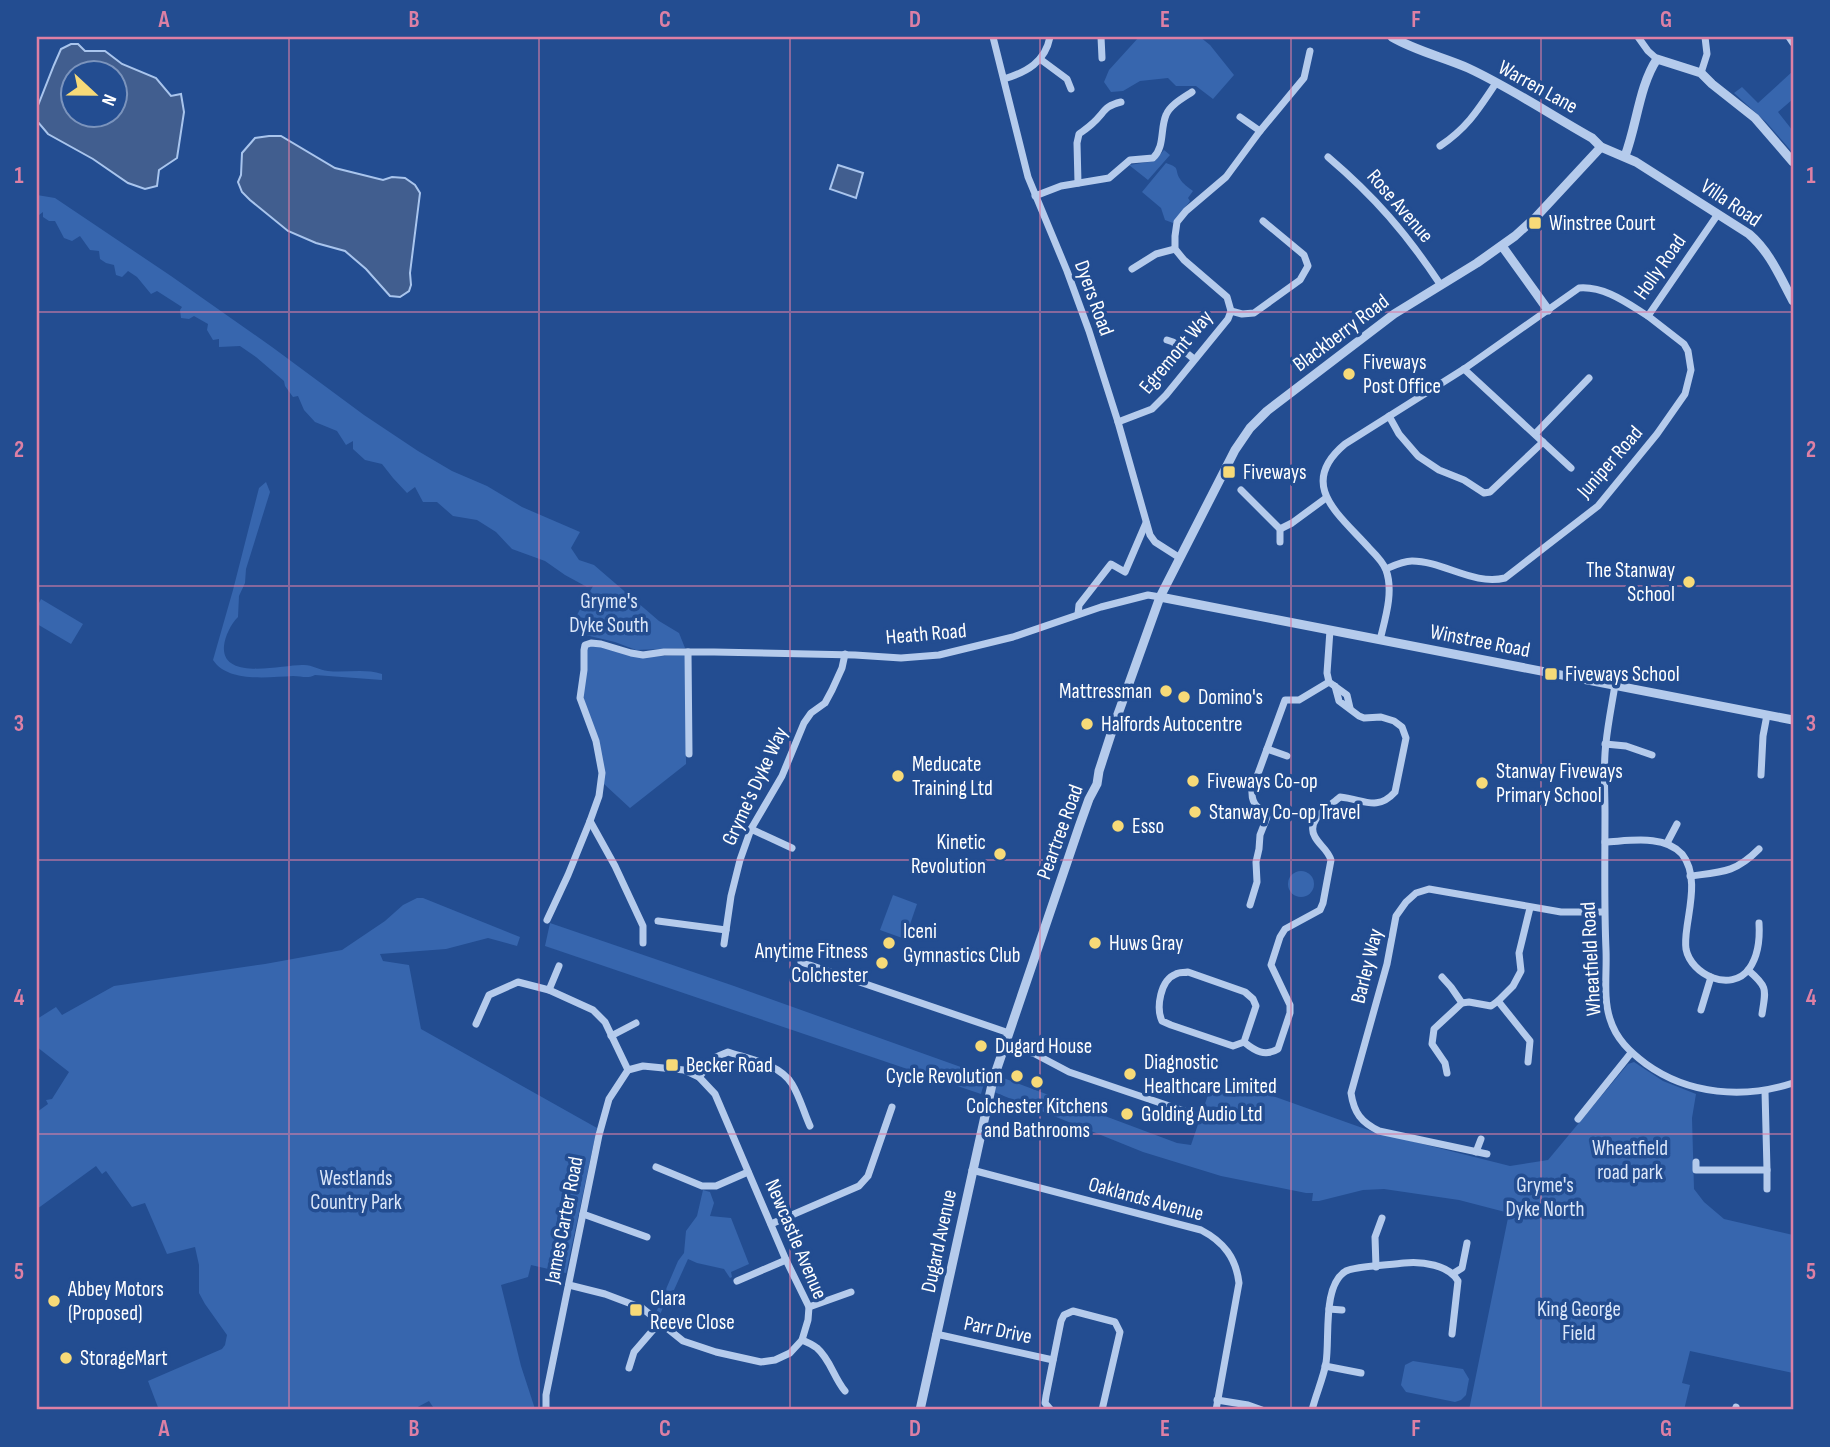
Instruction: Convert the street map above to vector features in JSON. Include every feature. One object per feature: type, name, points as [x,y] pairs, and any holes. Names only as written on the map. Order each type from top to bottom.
[{"type":"street","name":"Dyers Road","points":[[993,37],[1028,177],[1089,331],[1150,535],[1154,542],[1180,558]]},
{"type":"street","points":[[1004,79],[1028,70],[1046,51],[1050,37]]},
{"type":"street","points":[[1101,37],[1102,58]]},
{"type":"street","name":"Warren Lane","points":[[1392,37],[1468,68],[1592,138],[1601,147],[1625,156]]},
{"type":"street","points":[[1638,37],[1657,60],[1701,73],[1755,118],[1793,162]]},
{"type":"street","points":[[1701,73],[1707,54],[1705,37]]},
{"type":"street","points":[[1789,37],[1793,43]]},
{"type":"street","points":[[1132,269],[1156,254],[1175,248],[1177,222],[1226,177],[1304,78],[1310,51]]},
{"type":"street","points":[[1040,59],[1067,79],[1070,89]]},
{"type":"street","points":[[1625,156],[1651,69],[1657,60]]},
{"type":"street","points":[[1299,61],[1308,62]]},
{"type":"street","points":[[1440,146],[1462,130],[1496,83]]},
{"type":"street","points":[[1035,196],[1061,186],[1109,178],[1130,160],[1150,159],[1160,148],[1167,112],[1192,92]]},
{"type":"street","points":[[1078,183],[1079,134],[1094,123],[1106,108],[1121,102]]},
{"type":"street","points":[[1240,117],[1260,131]]},
{"type":"street","name":"Blackberry Road","points":[[1160,597],[1235,450],[1258,419],[1394,314],[1502,246],[1536,217],[1601,147]]},
{"type":"street","name":"Rose Avenue","points":[[1328,156],[1360,184],[1391,217],[1440,284]]},
{"type":"street","name":"Villa Road","points":[[1625,156],[1749,234],[1772,261],[1793,301]]},
{"type":"street","name":"Holly Road","points":[[1326,498],[1323,476],[1327,462],[1345,444],[1464,369],[1579,288],[1593,287],[1648,316],[1718,214]]},
{"type":"street","points":[[1231,311],[1254,313],[1300,279],[1308,267],[1304,255],[1263,221]]},
{"type":"street","points":[[1502,246],[1548,310]]},
{"type":"street","name":"Egremont Way","points":[[1118,422],[1152,409],[1222,327],[1231,311],[1227,297],[1184,260],[1175,248]]},
{"type":"street","name":"Juniper Road","points":[[1386,569],[1410,561],[1494,580],[1505,578],[1598,506],[1657,434],[1685,394],[1691,370],[1688,351],[1684,344],[1648,316]]},
{"type":"street","points":[[1167,340],[1194,359]]},
{"type":"street","points":[[1464,369],[1571,468]]},
{"type":"street","points":[[1535,434],[1589,378]]},
{"type":"street","points":[[1389,416],[1399,435],[1418,456],[1484,493],[1490,492],[1543,442]]},
{"type":"street","points":[[1241,490],[1280,529],[1280,542]]},
{"type":"street","points":[[1280,529],[1326,498],[1386,569],[1389,584],[1380,640]]},
{"type":"street","points":[[1077,614],[1079,605],[1111,564],[1125,572],[1146,523]]},
{"type":"street","name":"Heath Road","points":[[590,821],[599,796],[602,773],[596,741],[580,698],[584,650],[586,645],[591,643],[601,643],[643,655],[688,652],[845,654],[901,658],[939,655],[1013,637],[1077,614],[1148,595],[1160,597]]},
{"type":"street","name":"Winstree Road","points":[[1160,597],[1793,720]]},
{"type":"street","name":"Peartree Road","points":[[993,1080],[1160,597]]},
{"type":"street","points":[[1244,1042],[1254,1050],[1272,1053],[1278,1049],[1290,1013],[1290,1004],[1271,965],[1285,929],[1320,910],[1323,903],[1331,860],[1315,836],[1313,822],[1340,797],[1383,803],[1395,792],[1399,774],[1406,738],[1402,727],[1381,717],[1359,716],[1350,708],[1347,695],[1332,684],[1326,665],[1331,630]]},
{"type":"street","points":[[688,652],[689,754]]},
{"type":"street","name":"Gryme's Dyke Way","points":[[724,944],[731,896],[751,828],[782,776],[804,723],[811,713],[825,702],[832,690],[845,654]]},
{"type":"street","points":[[1250,905],[1257,882],[1256,862],[1260,835],[1273,813],[1258,809],[1251,798],[1252,790],[1285,700],[1299,700],[1332,684]]},
{"type":"street","name":"Wheatfield Road","points":[[1615,685],[1605,744],[1604,912],[1610,1020],[1631,1053],[1675,1081],[1720,1092],[1765,1091],[1793,1083]]},
{"type":"street","points":[[1761,775],[1767,715]]},
{"type":"street","points":[[1605,744],[1626,746],[1652,755]]},
{"type":"street","points":[[1267,749],[1287,757]]},
{"type":"street","points":[[547,920],[590,821]]},
{"type":"street","points":[[590,821],[643,926],[643,943]]},
{"type":"street","points":[[1667,843],[1677,824]]},
{"type":"street","points":[[751,828],[792,848]]},
{"type":"street","points":[[1605,842],[1654,841],[1667,843],[1681,853],[1688,863],[1692,890],[1685,947],[1689,958],[1698,969],[1711,977],[1726,981],[1740,977],[1748,970],[1760,941],[1759,923]]},
{"type":"street","points":[[1690,876],[1733,869],[1746,862],[1759,849]]},
{"type":"street","name":"Barley Way","points":[[1487,1154],[1379,1131],[1358,1116],[1351,1093],[1387,964],[1396,916],[1416,893],[1429,890],[1561,912],[1604,912]]},
{"type":"street","points":[[1447,1073],[1445,1063],[1432,1044],[1434,1029],[1462,1003],[1491,1006],[1513,986],[1521,971],[1519,953],[1531,908]]},
{"type":"street","points":[[658,921],[726,930]]},
{"type":"street","points":[[801,962],[1010,1033]]},
{"type":"street","points":[[549,990],[559,966]]},
{"type":"street","points":[[1748,970],[1762,982],[1765,993],[1762,1014]]},
{"type":"street","points":[[1188,972],[1245,992],[1256,1006],[1244,1042],[1233,1046],[1162,1021],[1159,1012],[1160,1000],[1170,978],[1178,973],[1188,972]]},
{"type":"street","points":[[1442,977],[1462,1003]]},
{"type":"street","points":[[1701,1010],[1711,977]]},
{"type":"street","points":[[476,1024],[489,995],[505,986],[517,982],[549,990],[593,1010],[605,1022],[628,1070],[656,1066],[684,1070],[699,1077],[716,1057],[728,1052],[784,1074],[792,1084],[810,1126]]},
{"type":"street","points":[[1498,1001],[1530,1041],[1528,1062]]},
{"type":"street","points":[[611,1036],[636,1023]]},
{"type":"street","points":[[1006,1045],[1035,1054],[1069,1072],[1193,1114]]},
{"type":"street","points":[[1578,1118],[1631,1053]]},
{"type":"street","name":"James Carter Road","points":[[546,1410],[546,1395],[599,1135],[609,1099],[628,1070]]},
{"type":"street","name":"Newcastle Avenue","points":[[699,1077],[715,1094],[747,1172],[809,1307],[802,1340]]},
{"type":"street","name":"Dugard Avenue","points":[[920,1410],[993,1080]]},
{"type":"street","points":[[1590,1088],[1598,1094]]},
{"type":"street","points":[[1765,1091],[1767,1189]]},
{"type":"street","points":[[771,1224],[859,1186],[869,1176],[892,1107]]},
{"type":"street","points":[[1476,1152],[1481,1139]]},
{"type":"street","points":[[1696,1166],[1767,1170]]},
{"type":"street","points":[[656,1167],[702,1186],[716,1186],[747,1172]]},
{"type":"street","name":"Oaklands Avenue","points":[[972,1170],[1201,1230],[1225,1247],[1237,1270],[1239,1283],[1216,1410]]},
{"type":"street","points":[[583,1214],[647,1237]]},
{"type":"street","points":[[1376,1267],[1374,1237],[1382,1218]]},
{"type":"street","points":[[1454,1273],[1462,1268],[1467,1243]]},
{"type":"street","points":[[737,1281],[786,1260]]},
{"type":"street","points":[[1312,1410],[1325,1366],[1329,1308],[1336,1279],[1344,1272],[1353,1268],[1410,1262],[1444,1268],[1454,1273],[1458,1281],[1452,1334]]},
{"type":"street","points":[[569,1285],[642,1308],[683,1341],[716,1352],[761,1362],[775,1360],[790,1353],[802,1340],[817,1348],[845,1391]]},
{"type":"street","points":[[809,1307],[851,1292]]},
{"type":"street","points":[[1329,1308],[1342,1310]]},
{"type":"street","name":"Parr Drive","points":[[1051,1410],[1045,1403],[1061,1321],[1064,1315],[1073,1311],[1115,1322],[1120,1332],[1102,1410]]},
{"type":"street","points":[[1442,1323],[1453,1322]]},
{"type":"street","points":[[629,1368],[634,1352],[659,1323]]},
{"type":"street","name":"Parr Drive","points":[[936,1334],[1053,1360]]},
{"type":"street","points":[[1325,1366],[1361,1373]]},
{"type":"street","points":[[1217,1400],[1262,1410]]},
{"type":"green space","points":[[1139,37],[1200,37],[1210,45],[1234,75],[1213,99],[1196,86],[1176,86],[1168,78],[1140,81],[1123,91],[1111,92],[1104,82],[1109,70]]},
{"type":"green space","points":[[1793,71],[1793,99],[1778,112],[1793,131],[1793,153],[1766,122],[1734,93],[1742,87],[1758,103]]},
{"type":"green space","points":[[1164,150],[1170,155],[1148,180],[1129,165],[1155,161]]},
{"type":"green space","points":[[1166,163],[1175,168],[1181,181],[1193,191],[1188,198],[1190,201],[1173,223],[1165,220],[1161,208],[1142,192]]},
{"type":"green space","name":"Gryme's Dyke South","points":[[37,195],[55,198],[171,276],[418,451],[522,507],[580,532],[571,548],[579,560],[594,565],[659,621],[679,633],[685,648],[636,650],[577,633],[573,622],[593,586],[587,587],[545,561],[512,549],[496,532],[477,520],[453,516],[437,502],[423,502],[415,487],[407,493],[382,464],[365,460],[353,449],[353,441],[346,445],[337,431],[315,422],[304,410],[298,396],[293,397],[284,381],[256,357],[240,346],[219,347],[219,339],[213,340],[207,330],[208,324],[194,316],[189,319],[181,318],[182,307],[157,291],[151,294],[137,277],[128,271],[122,277],[116,275],[114,265],[100,259],[99,251],[90,250],[80,236],[72,241],[64,238],[55,221],[43,217],[43,212],[37,214]]},
{"type":"green space","points":[[266,482],[270,492],[239,596],[238,617],[226,638],[226,657],[232,664],[254,669],[305,665],[328,671],[375,672],[382,674],[382,680],[315,675],[250,677],[228,672],[213,660],[259,488]]},
{"type":"green space","points":[[41,599],[83,624],[71,644],[37,624],[37,607]]},
{"type":"green space","points":[[591,643],[643,657],[686,655],[686,764],[630,808],[604,784],[581,689],[584,650]]},
{"type":"green space","points":[[1301,871],[1310,875],[1314,884],[1310,893],[1301,897],[1292,893],[1288,884],[1292,875]]},
{"type":"green space","points":[[893,895],[917,904],[905,939],[880,930]]},
{"type":"green space","name":"Westlands Country Park","points":[[423,898],[520,937],[517,946],[488,938],[446,949],[380,954],[383,961],[409,965],[421,1029],[597,1128],[566,1273],[531,1265],[528,1277],[501,1285],[521,1366],[535,1409],[435,1410],[429,1401],[412,1410],[159,1410],[148,1381],[222,1349],[227,1335],[199,1293],[199,1265],[195,1247],[167,1254],[145,1203],[132,1207],[106,1171],[102,1174],[96,1166],[37,1209],[37,1112],[48,1104],[46,1100],[52,1099],[69,1072],[37,1047],[37,1019],[56,1007],[62,1015],[114,986],[342,950],[385,921],[403,905]]},
{"type":"green space","points":[[550,923],[986,1076],[981,1094],[545,946]]},
{"type":"green space","points":[[1634,1062],[1663,1081],[1696,1094],[1692,1118],[1694,1189],[1704,1202],[1724,1219],[1793,1235],[1793,1373],[1690,1351],[1682,1383],[1690,1385],[1684,1410],[1469,1410],[1509,1213],[1459,1200],[1384,1189],[1363,1190],[1312,1201],[1313,1193],[1221,1176],[1143,1152],[994,1092],[998,1076],[1177,1143],[1191,1145],[1210,1089],[1235,1097],[1242,1085],[1371,1131],[1510,1166],[1548,1160],[1628,1064]]},
{"type":"green space","points":[[703,1190],[710,1192],[714,1203],[710,1216],[731,1218],[749,1264],[731,1272],[730,1278],[724,1269],[688,1259],[659,1317],[655,1315],[684,1253],[686,1231],[697,1216]]},
{"type":"green space","points":[[1413,1361],[1463,1369],[1469,1379],[1466,1395],[1455,1402],[1406,1392],[1401,1385],[1405,1365]]},
{"type":"shaded area","points":[[78,44],[85,51],[105,51],[117,60],[60,60],[60,130],[130,130],[130,67],[156,78],[171,96],[181,94],[184,112],[177,158],[159,170],[157,186],[145,189],[128,183],[93,159],[48,134],[37,121],[37,108],[61,49]]},
{"type":"shaded area","points":[[281,136],[335,168],[383,180],[392,177],[405,178],[415,185],[420,193],[409,291],[400,297],[390,296],[366,269],[345,251],[288,231],[242,192],[238,182],[242,153],[255,138]]},
{"type":"shaded area","points":[[838,165],[863,173],[856,198],[830,189]]},
{"type":"place","name":"Winstree Court","points":[[1535,223]]},
{"type":"place","name":"Fiveways Post Office","points":[[1349,374]]},
{"type":"place","name":"Fiveways","points":[[1229,472]]},
{"type":"place","name":"The Stanway School","points":[[1689,582]]},
{"type":"place","name":"Fiveways School","points":[[1551,674]]},
{"type":"place","name":"Mattressman","points":[[1166,691]]},
{"type":"place","name":"Domino's","points":[[1184,697]]},
{"type":"place","name":"Halfords Autocentre","points":[[1087,724]]},
{"type":"place","name":"Meducate Training Ltd","points":[[898,776]]},
{"type":"place","name":"Fiveways Co-op","points":[[1193,781]]},
{"type":"place","name":"Stanway Fiveways Primary School","points":[[1482,783]]},
{"type":"place","name":"Stanway Co-op Travel","points":[[1195,812]]},
{"type":"place","name":"Esso","points":[[1118,826]]},
{"type":"place","name":"Kinetic Revolution","points":[[1000,854]]},
{"type":"place","name":"Iceni Gymnastics Club","points":[[889,943]]},
{"type":"place","name":"Huws Gray","points":[[1095,943]]},
{"type":"place","name":"Anytime Fitness Colchester","points":[[882,963]]},
{"type":"place","name":"Dugard House","points":[[981,1046]]},
{"type":"place","name":"Becker Road","points":[[672,1065]]},
{"type":"place","name":"Diagnostic Healthcare Limited","points":[[1130,1074]]},
{"type":"place","name":"Cycle Revolution","points":[[1017,1076]]},
{"type":"place","name":"Colchester Kitchens and Bathrooms","points":[[1037,1082]]},
{"type":"place","name":"Golding Audio Ltd","points":[[1127,1114]]},
{"type":"place","name":"Abbey Motors (Proposed)","points":[[54,1301]]},
{"type":"place","name":"Clara Reeve Close","points":[[636,1310]]},
{"type":"place","name":"StorageMart","points":[[66,1358]]},
{"type":"park label","name":"Wheatfield road park","points":[[1630,1160]]},
{"type":"park label","name":"Gryme's Dyke North","points":[[1545,1197]]},
{"type":"park label","name":"King George Field","points":[[1579,1321]]}]
